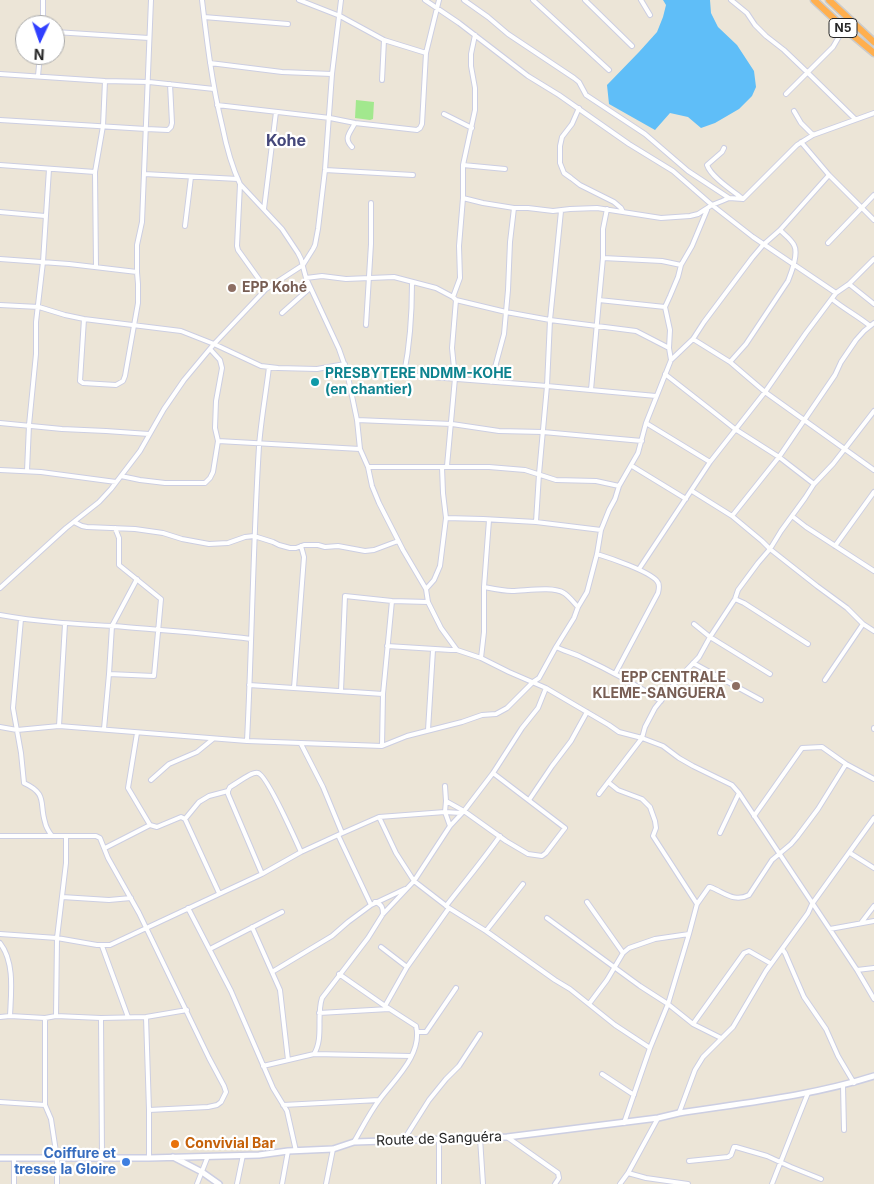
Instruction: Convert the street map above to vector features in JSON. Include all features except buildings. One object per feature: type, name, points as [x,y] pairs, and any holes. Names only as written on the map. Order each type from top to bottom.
[{"type":"highway","name":"N5","points":[[814,0],[874,53]]},
{"type":"highway","name":"N5","points":[[830,0],[874,42]]},
{"type":"street","points":[[42,15],[43,0]]},
{"type":"street","points":[[84,318],[80,381],[83,383],[116,385],[123,381],[127,370],[138,303],[136,272],[138,240],[142,222],[151,0]]},
{"type":"street","points":[[202,0],[217,105],[228,152],[238,179],[240,184],[282,229],[294,246],[303,265],[310,288],[339,349],[344,364],[352,392],[360,449],[368,466],[372,486],[398,541],[426,589],[428,602],[441,628],[458,650]]},
{"type":"street","points":[[299,0],[340,16],[384,40],[426,53]]},
{"type":"street","points":[[0,588],[99,502],[140,451],[164,409],[214,344],[266,289],[303,265],[315,244],[325,170],[332,74],[341,0]]},
{"type":"street","points":[[426,0],[528,76],[579,108],[629,144],[673,171],[763,245],[836,293]]},
{"type":"street","points":[[217,105],[417,130],[422,124],[426,53],[439,0]]},
{"type":"street","points":[[464,0],[488,16],[508,34],[574,78],[579,82],[586,95],[644,134],[688,171],[730,198]]},
{"type":"street","points":[[533,0],[609,70]]},
{"type":"street","points":[[585,0],[632,46]]},
{"type":"street","points":[[642,0],[650,15]]},
{"type":"street","points":[[731,0],[747,13],[766,36],[784,50],[855,119]]},
{"type":"street","points":[[204,17],[288,24]]},
{"type":"street","points":[[786,94],[833,46],[844,28]]},
{"type":"street","points":[[65,33],[149,38]]},
{"type":"street","points":[[447,466],[455,378],[452,348],[455,299],[460,278],[463,165],[475,110],[471,54],[475,35]]},
{"type":"street","points":[[382,80],[384,40]]},
{"type":"street","points":[[210,62],[282,72],[332,74]]},
{"type":"street","points":[[38,76],[39,65]]},
{"type":"street","points":[[0,74],[148,82],[214,89]]},
{"type":"street","points":[[96,267],[95,172],[103,126],[105,81]]},
{"type":"street","points":[[0,120],[168,130],[171,127],[170,84]]},
{"type":"street","points":[[579,108],[572,124],[562,137],[560,163],[564,173],[580,185],[614,202],[623,212]]},
{"type":"street","points":[[794,111],[801,123],[813,135]]},
{"type":"street","points":[[264,209],[276,112]]},
{"type":"street","points":[[462,198],[514,208],[553,211],[582,208],[607,209],[661,218],[690,216],[730,198],[743,198],[796,145],[813,135],[874,113]]},
{"type":"street","points":[[444,114],[472,128]]},
{"type":"street","points":[[352,147],[347,142],[347,139],[355,123]]},
{"type":"street","points":[[802,142],[829,175],[874,220]]},
{"type":"street","points":[[724,148],[707,165],[718,180],[743,198]]},
{"type":"street","points":[[0,165],[95,172]]},
{"type":"street","points":[[463,165],[505,169]]},
{"type":"street","points":[[27,471],[49,169]]},
{"type":"street","points":[[325,170],[413,175]]},
{"type":"street","points":[[144,174],[238,179]]},
{"type":"street","points":[[0,727],[17,730],[59,726],[213,739],[382,746],[407,736],[482,715],[500,712],[514,702],[539,678],[587,592],[601,530],[619,486],[638,454],[646,423],[671,360],[694,339],[704,322],[763,245],[780,230],[829,175]]},
{"type":"street","points":[[185,226],[191,176]]},
{"type":"street","points":[[240,184],[237,246],[266,289]]},
{"type":"street","points":[[828,243],[874,195]]},
{"type":"street","points":[[366,325],[371,244],[371,203]]},
{"type":"street","points":[[491,382],[504,334],[514,208]]},
{"type":"street","points":[[671,360],[669,348],[670,330],[665,307],[681,265],[692,246],[708,208]]},
{"type":"street","points":[[591,390],[600,300],[603,228],[607,209]]},
{"type":"street","points":[[536,522],[547,386],[550,320],[561,211]]},
{"type":"street","points":[[0,212],[45,216]]},
{"type":"street","points":[[730,362],[746,344],[788,281],[796,253],[794,245],[780,230]]},
{"type":"street","points":[[603,258],[662,261],[681,265]]},
{"type":"street","points":[[0,259],[136,272]]},
{"type":"street","points":[[639,569],[710,462],[765,392],[836,293],[849,284],[874,259]]},
{"type":"street","points":[[306,278],[322,276],[346,279],[394,277],[436,288],[455,299],[506,312],[550,320],[636,331],[669,348]]},
{"type":"street","points":[[412,282],[408,354],[404,374],[656,396]]},
{"type":"street","points":[[849,284],[874,304]]},
{"type":"street","points":[[282,313],[310,288]]},
{"type":"street","points":[[732,516],[804,421],[856,340],[872,325],[844,309],[832,299]]},
{"type":"street","points":[[600,300],[665,307]]},
{"type":"street","points":[[0,305],[39,307],[65,315],[181,331],[261,366],[317,369],[344,364]]},
{"type":"street","points":[[694,339],[730,362],[765,392],[874,470]]},
{"type":"street","points":[[121,476],[165,483],[205,483],[210,478],[213,472],[218,441],[215,428],[216,401],[222,365],[210,349]]},
{"type":"street","points":[[247,741],[254,536],[260,443],[269,367]]},
{"type":"street","points":[[665,374],[735,429],[778,457],[814,484]]},
{"type":"street","points":[[599,794],[642,738],[645,727],[655,708],[699,657],[735,599],[738,590],[770,549],[814,484],[833,464],[874,411]]},
{"type":"street","points":[[357,420],[452,424],[498,431],[543,432],[642,441]]},
{"type":"street","points":[[0,423],[149,434]]},
{"type":"street","points":[[646,423],[710,462]]},
{"type":"street","points":[[218,441],[360,449]]},
{"type":"street","points":[[368,466],[489,467],[526,470],[550,479],[563,481],[596,481],[619,486]]},
{"type":"street","points":[[632,466],[686,500]]},
{"type":"street","points":[[426,589],[434,580],[440,566],[446,518],[442,467]]},
{"type":"street","points":[[0,470],[27,471],[116,482]]},
{"type":"street","points":[[692,490],[732,516],[770,549],[874,631]]},
{"type":"street","points":[[835,546],[874,492]]},
{"type":"street","points":[[792,516],[874,571]]},
{"type":"street","points":[[446,518],[536,522],[601,530]]},
{"type":"street","points":[[481,658],[489,520]]},
{"type":"street","points":[[74,522],[87,527],[135,528],[210,544],[228,543],[254,536],[296,548],[304,545],[318,545],[338,546],[365,551],[374,550],[398,541]]},
{"type":"street","points":[[109,674],[154,676],[161,599],[119,565],[119,538],[115,528]]},
{"type":"street","points":[[294,688],[304,557],[301,546]]},
{"type":"street","points":[[597,554],[639,569],[657,580],[659,585],[658,593],[615,674]]},
{"type":"street","points":[[104,729],[112,626],[138,579]]},
{"type":"street","points":[[484,587],[512,591],[554,590],[565,593],[578,607]]},
{"type":"street","points":[[340,691],[345,596],[392,601],[428,602]]},
{"type":"street","points":[[735,599],[808,644]]},
{"type":"street","points":[[382,746],[383,694],[392,601]]},
{"type":"street","points":[[0,615],[65,624],[200,633],[251,639]]},
{"type":"street","points":[[21,619],[13,708],[24,784],[38,793],[42,802],[45,825],[52,836]]},
{"type":"street","points":[[59,726],[65,624]]},
{"type":"street","points":[[694,624],[710,637],[770,674]]},
{"type":"street","points":[[824,680],[863,624]]},
{"type":"street","points":[[387,646],[458,650],[481,658],[546,688],[619,732],[663,746],[693,766],[732,785],[830,929],[874,999]]},
{"type":"street","points":[[556,647],[615,674],[661,701]]},
{"type":"street","points":[[428,730],[433,650]]},
{"type":"street","points":[[693,663],[762,700]]},
{"type":"street","points":[[250,685],[383,694]]},
{"type":"street","points":[[314,1054],[319,1044],[319,1013],[322,998],[368,938],[383,914],[414,881],[450,826],[493,773],[522,728],[538,708],[546,688]]},
{"type":"street","points":[[529,800],[571,741],[588,712]]},
{"type":"street","points":[[137,733],[128,788],[150,825],[157,828],[181,817],[185,819]]},
{"type":"street","points":[[151,780],[169,764],[197,752],[213,739]]},
{"type":"street","points":[[301,744],[323,787],[340,834],[373,903]]},
{"type":"street","points":[[754,816],[802,748],[822,747],[846,764],[874,779]]},
{"type":"street","points":[[624,1123],[650,1048],[668,1004],[697,904],[709,887],[723,894],[738,898],[744,898],[749,895],[775,856],[791,844],[801,832],[846,764]]},
{"type":"street","points":[[185,819],[199,802],[209,796],[228,790],[250,774],[257,772],[271,791],[301,852]]},
{"type":"street","points":[[446,801],[528,854],[542,856],[565,828],[493,773]]},
{"type":"street","points":[[608,782],[618,790],[642,799],[650,807],[656,821],[653,836],[697,904]]},
{"type":"street","points":[[445,786],[445,812],[450,826]]},
{"type":"street","points":[[228,790],[231,804],[262,874]]},
{"type":"street","points":[[720,833],[739,793]]},
{"type":"street","points":[[0,934],[57,938],[102,946],[110,944],[262,874],[301,852],[380,817],[463,812]]},
{"type":"street","points":[[380,817],[396,853],[414,881],[448,907],[570,989],[616,1025],[650,1048]]},
{"type":"street","points":[[679,1113],[694,1070],[703,1056],[733,1027],[770,963],[808,913],[812,904],[874,818]]},
{"type":"street","points":[[185,819],[219,893]]},
{"type":"street","points":[[105,848],[150,825]]},
{"type":"street","points":[[0,836],[100,838],[226,1092],[221,1102],[217,1105],[149,1110]]},
{"type":"street","points":[[56,1016],[57,938],[66,858],[66,836]]},
{"type":"street","points":[[385,1006],[407,967],[464,883],[486,857],[500,836]]},
{"type":"street","points":[[850,853],[874,868]]},
{"type":"street","points":[[486,931],[523,884]]},
{"type":"street","points":[[272,972],[332,936],[373,903],[407,888]]},
{"type":"street","points":[[62,897],[109,900],[131,898]]},
{"type":"street","points":[[587,902],[623,953]]},
{"type":"street","points":[[373,903],[379,903],[383,908],[383,914]]},
{"type":"street","points":[[860,923],[874,906]]},
{"type":"street","points":[[188,908],[231,991],[272,1088],[287,1111],[296,1151]]},
{"type":"street","points":[[210,949],[282,912]]},
{"type":"street","points":[[547,918],[693,1024],[721,1038]]},
{"type":"street","points":[[830,929],[874,921]]},
{"type":"street","points":[[252,927],[280,990],[288,1060]]},
{"type":"street","points":[[589,1004],[616,967],[623,953],[629,948],[655,939],[689,934]]},
{"type":"street","points":[[0,942],[6,951],[10,973],[10,1016]]},
{"type":"street","points":[[102,946],[128,1017]]},
{"type":"street","points":[[381,947],[407,967]]},
{"type":"street","points":[[782,949],[804,997],[826,1029],[838,1056],[854,1083]]},
{"type":"street","points":[[693,1024],[744,953],[749,951],[770,963]]},
{"type":"street","points":[[857,970],[874,968]]},
{"type":"street","points":[[339,974],[416,1026],[417,1032],[417,1043],[411,1056],[379,1100],[354,1142]]},
{"type":"street","points":[[417,1032],[426,1032],[456,988]]},
{"type":"street","points":[[319,1013],[389,1009]]},
{"type":"street","points":[[0,1017],[146,1017],[186,1010]]},
{"type":"street","points":[[146,1017],[149,1158]]},
{"type":"street","points":[[45,1018],[45,1105],[51,1119],[57,1158],[57,1184]]},
{"type":"street","points":[[101,1018],[102,1158]]},
{"type":"street","points":[[403,1141],[429,1100],[459,1066],[480,1034]]},
{"type":"street","points":[[263,1066],[314,1054],[411,1056]]},
{"type":"street","points":[[602,1074],[634,1095]]},
{"type":"street","name":"Route de Sanguéra","points":[[0,1158],[149,1158],[243,1155],[333,1149],[354,1142],[507,1137],[658,1118],[808,1093],[854,1083],[874,1076]]},
{"type":"street","points":[[843,1085],[844,1130]]},
{"type":"street","points":[[772,1184],[808,1093]]},
{"type":"street","points":[[283,1105],[379,1100]]},
{"type":"street","points":[[0,1102],[45,1105]]},
{"type":"street","points":[[620,1184],[658,1118]]},
{"type":"street","points":[[507,1137],[558,1173],[559,1178],[555,1184]]},
{"type":"street","points":[[480,1138],[483,1184]]},
{"type":"street","points":[[439,1140],[439,1184]]},
{"type":"street","points":[[689,1161],[730,1156],[734,1147],[736,1147],[766,1156],[821,1179]]},
{"type":"street","points":[[326,1184],[333,1149]]},
{"type":"street","points":[[282,1184],[288,1151]]},
{"type":"street","points":[[237,1184],[243,1155]]},
{"type":"street","points":[[197,1184],[208,1156]]},
{"type":"street","points":[[173,1157],[202,1172],[219,1184]]},
{"type":"street","points":[[14,1159],[14,1184]]},
{"type":"street","points":[[628,1173],[646,1178],[688,1184]]},
{"type":"green space","points":[[356,100],[374,102],[373,119],[355,118]]},
{"type":"water","points":[[663,0],[710,0],[711,13],[718,27],[737,45],[754,71],[756,87],[752,96],[739,109],[715,123],[701,128],[688,117],[670,113],[655,130],[609,104],[607,85],[657,32],[666,5]]},
{"type":"place","name":"EPP Kohé","points":[[232,288]]},
{"type":"place","name":"PRESBYTERE NDMM-KOHE (en chantier)","points":[[315,382]]},
{"type":"place","name":"EPP CENTRALE KLEME-SANGUERA","points":[[736,686]]},
{"type":"place","name":"Convivial Bar","points":[[175,1144]]},
{"type":"place","name":"Coiffure et tresse la Gloire","points":[[126,1162]]},
{"type":"district","name":"Kohe","points":[[286,141]]}]
